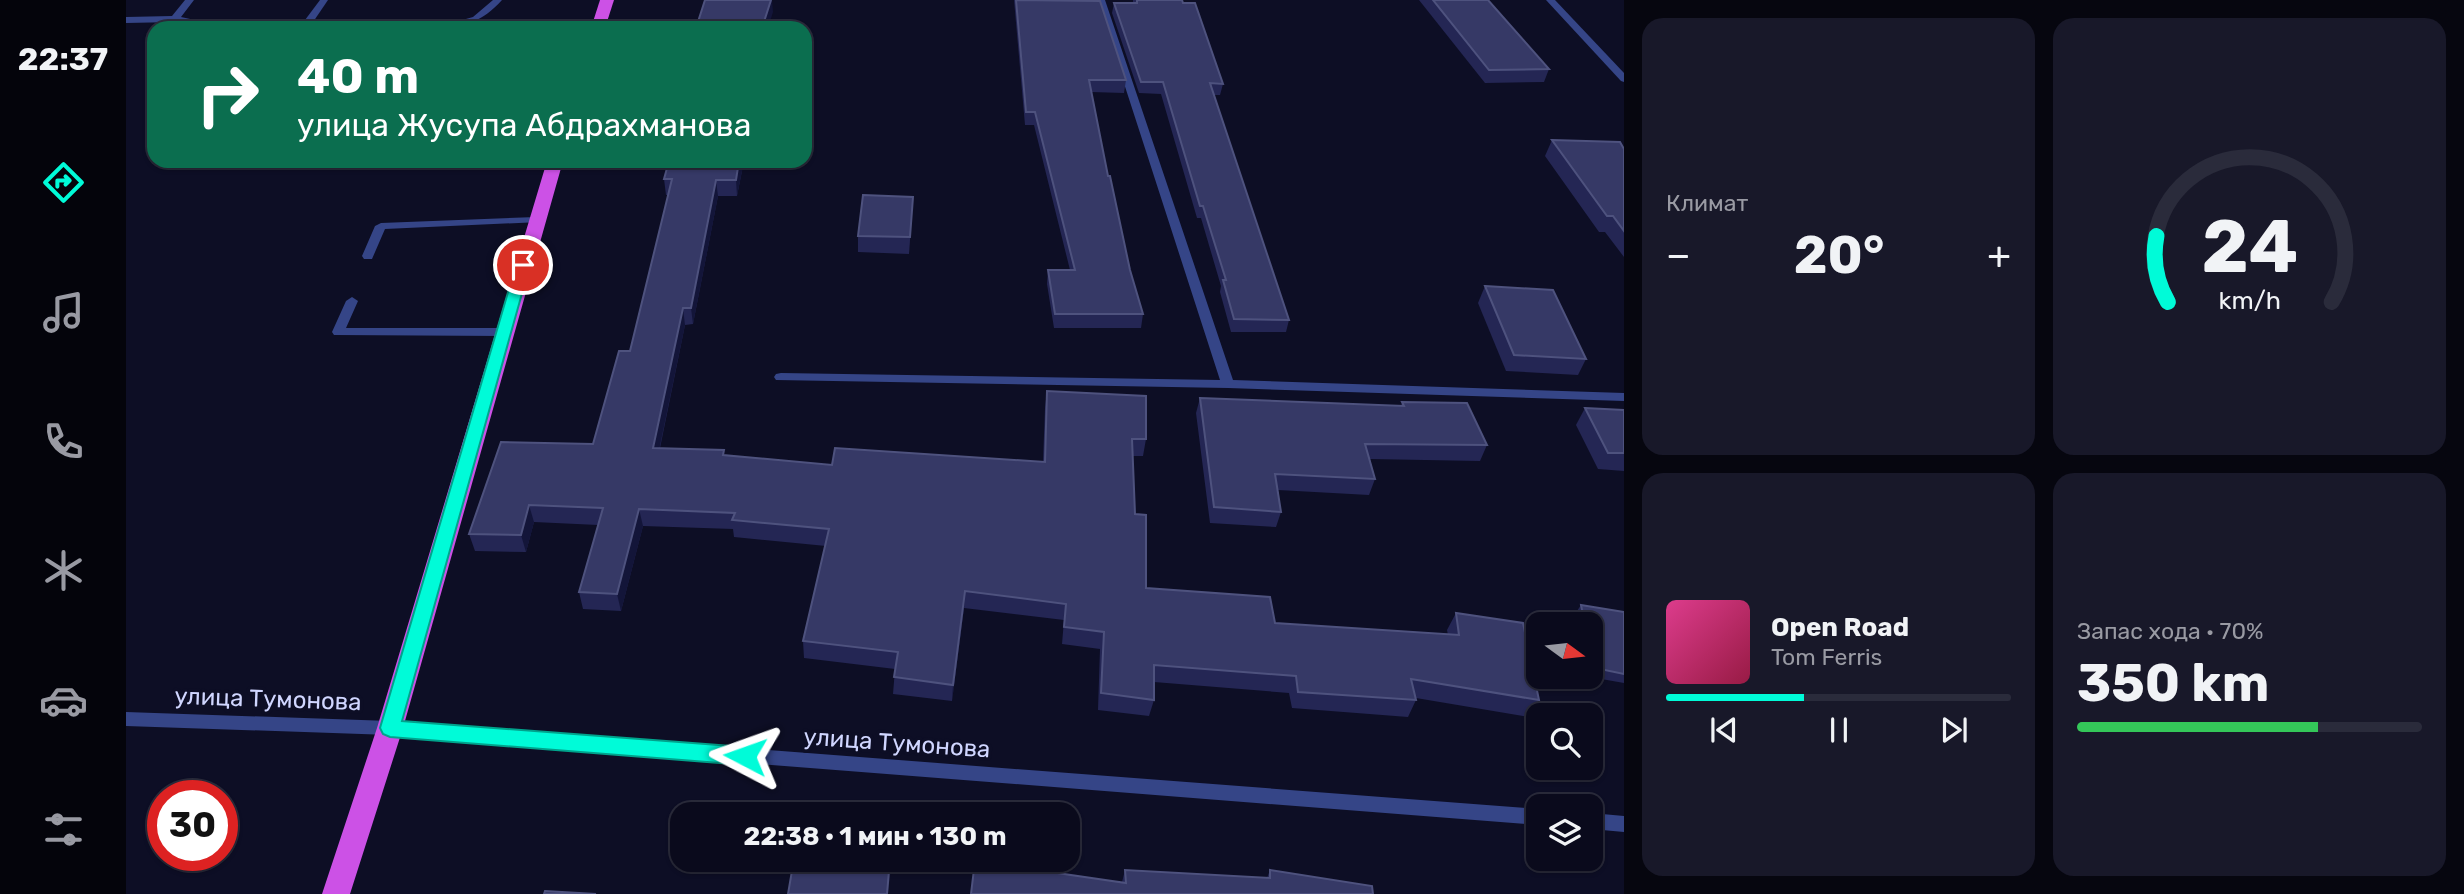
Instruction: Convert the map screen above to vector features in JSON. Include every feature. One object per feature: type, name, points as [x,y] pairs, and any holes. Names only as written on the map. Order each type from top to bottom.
[{"type":"highway","points":[[600,21],[607,0]]},
{"type":"highway","points":[[336,894],[390,728],[553,168]]},
{"type":"street","points":[[175,19],[190,0]]},
{"type":"street","points":[[309,21],[324,0]]},
{"type":"street","points":[[469,21],[477,19],[498,0]]},
{"type":"street","points":[[1101,0],[1228,384]]},
{"type":"street","points":[[1550,0],[1624,79]]},
{"type":"street","points":[[126,20],[187,21]]},
{"type":"street","points":[[369,256],[382,226],[536,220]]},
{"type":"street","points":[[352,302],[338,332],[503,332]]},
{"type":"street","points":[[782,377],[1228,384],[1624,397]]},
{"type":"street","name":"улица Тумонова","points":[[126,719],[390,728],[1526,816]]},
{"type":"street","points":[[1603,822],[1624,824]]},
{"type":"building","points":[[705,0],[771,0],[764,21],[698,21]]},
{"type":"building","points":[[1016,0],[1100,1],[1126,80],[1089,80],[1108,176],[1143,314],[1055,314],[1048,270],[1075,270],[1035,112],[1026,112]]},
{"type":"building","points":[[1137,0],[1182,0],[1183,3],[1195,3],[1223,84],[1210,83],[1289,320],[1234,319],[1223,280],[1226,280],[1203,206],[1200,206],[1163,82],[1141,82],[1114,3],[1137,3]]},
{"type":"building","points":[[1433,0],[1488,0],[1549,69],[1489,70]]},
{"type":"building","points":[[1552,140],[1620,142],[1624,149],[1624,231],[1613,216],[1607,216]]},
{"type":"building","points":[[667,168],[738,168],[736,180],[716,180],[691,308],[683,308],[653,448],[724,450],[723,455],[832,465],[835,448],[1045,462],[1047,391],[1146,396],[1146,439],[1132,439],[1135,514],[1146,515],[1146,588],[1270,597],[1275,623],[1459,635],[1456,613],[1523,623],[1526,637],[1526,690],[1537,690],[1539,700],[1411,679],[1416,700],[1298,692],[1296,676],[1154,665],[1154,700],[1101,693],[1104,632],[1064,627],[1066,604],[965,591],[953,685],[894,677],[898,652],[803,641],[829,529],[732,520],[735,513],[639,509],[617,594],[579,592],[603,508],[529,505],[521,535],[469,534],[501,442],[593,444],[619,351],[630,351],[672,179],[664,179]]},
{"type":"building","points":[[863,195],[913,197],[910,237],[858,236]]},
{"type":"building","points":[[1485,286],[1553,290],[1586,359],[1514,355]]},
{"type":"building","points":[[1200,398],[1404,406],[1402,402],[1467,403],[1487,445],[1365,444],[1375,479],[1275,474],[1281,512],[1214,507]]},
{"type":"building","points":[[1585,408],[1624,410],[1624,453],[1608,453]]},
{"type":"building","points":[[1581,605],[1624,612],[1624,674],[1603,670],[1603,612],[1582,612]]},
{"type":"building","points":[[1125,870],[1270,878],[1270,870],[1372,886],[1373,894],[971,894],[974,872],[1050,872],[1126,883]]},
{"type":"building","points":[[792,872],[889,872],[887,894],[788,894]]},
{"type":"building","points":[[545,891],[596,894],[544,894]]},
{"type":"route","points":[[523,265],[390,728],[745,756]]}]
